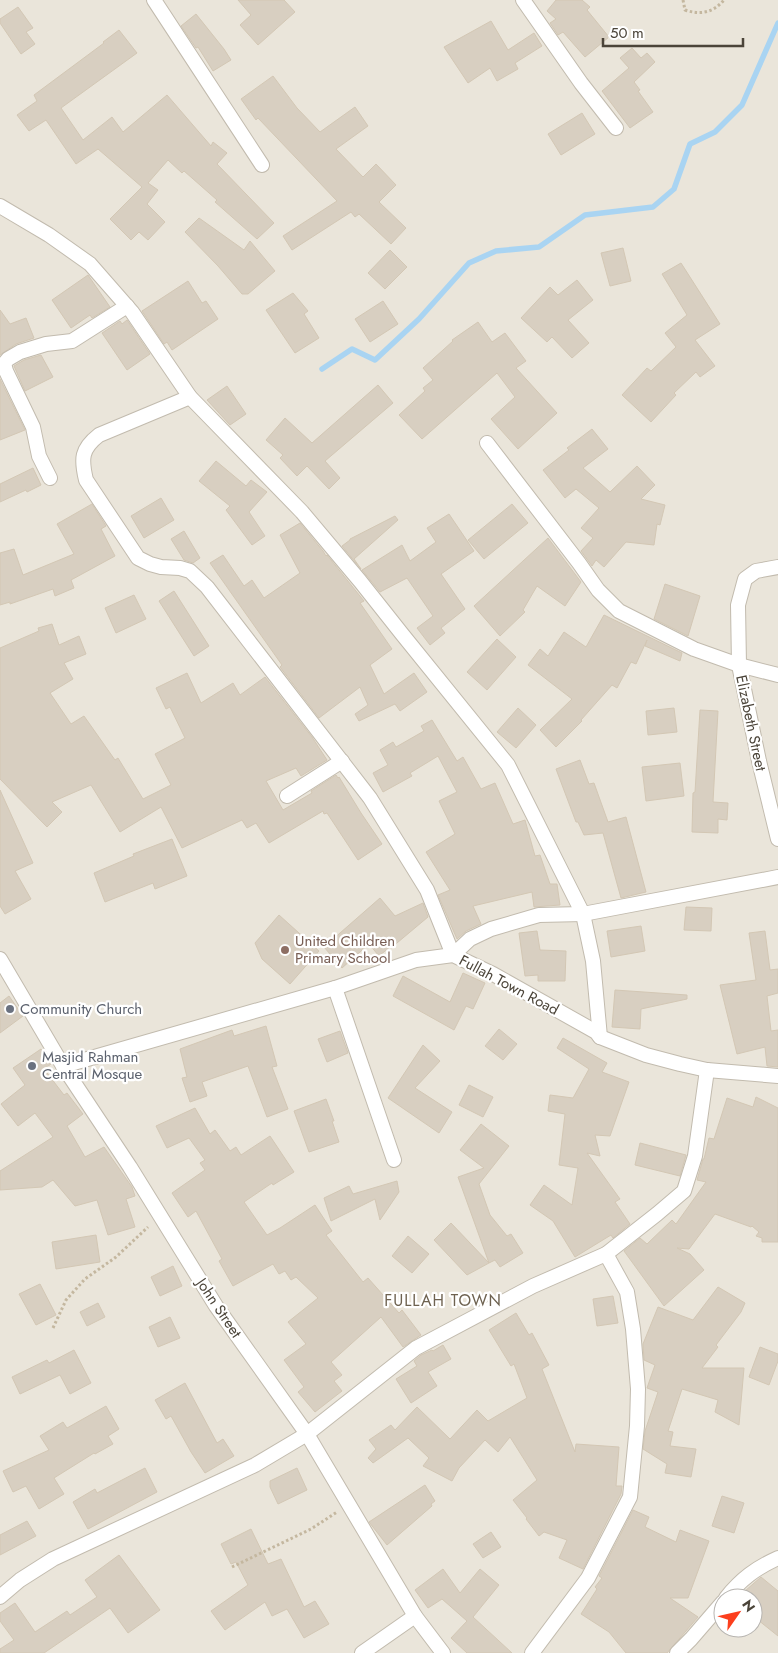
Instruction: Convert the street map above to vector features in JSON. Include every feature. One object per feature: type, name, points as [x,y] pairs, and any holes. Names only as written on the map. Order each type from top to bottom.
[{"type":"street","points":[[154,0],[262,165]]},
{"type":"street","points":[[523,0],[581,83],[616,128]]},
{"type":"street","points":[[0,206],[49,235],[90,264],[127,306],[190,397],[302,512],[508,765],[583,914],[593,961],[600,1037]]},
{"type":"street","points":[[50,478],[39,456],[33,427],[4,364],[8,359],[20,352],[46,344],[72,341],[127,306]]},
{"type":"street","points":[[190,397],[99,435],[91,441],[85,449],[82,465],[86,480],[138,558],[161,567],[180,568],[190,571],[207,587],[342,761],[370,798],[427,890],[453,955],[470,939],[491,929],[538,915],[583,914],[778,877]]},
{"type":"street","points":[[487,443],[598,590],[619,611],[694,649],[739,665],[778,674]]},
{"type":"street","name":"Elizabeth Street","points":[[778,567],[756,571],[745,579],[738,605],[739,665],[778,839]]},
{"type":"street","points":[[288,796],[342,761]]},
{"type":"street","name":"Fullah Town Road","points":[[63,1066],[334,988],[416,960],[453,955],[493,974],[596,1032],[600,1037],[646,1055],[707,1070],[778,1076]]},
{"type":"street","name":"John Street","points":[[0,959],[63,1066],[130,1167],[216,1306],[307,1434],[415,1616],[443,1653]]},
{"type":"street","points":[[334,988],[394,1160]]},
{"type":"street","points":[[0,1597],[20,1580],[53,1559],[255,1465],[307,1434],[416,1348],[533,1286],[606,1254],[684,1191],[695,1156],[707,1070]]},
{"type":"street","points":[[532,1653],[588,1578],[630,1497],[637,1426],[638,1389],[633,1337],[627,1292],[606,1254]]},
{"type":"street","points":[[734,1588],[761,1565],[778,1558]]},
{"type":"street","points":[[677,1653],[713,1614]]},
{"type":"street","points":[[362,1653],[415,1616]]},
{"type":"path","points":[[683,0],[685,10],[696,14],[714,10],[724,0]]},
{"type":"path","points":[[52,1328],[66,1300],[85,1279],[116,1257],[159,1216]]},
{"type":"path","points":[[232,1567],[311,1529],[348,1505]]},
{"type":"shaded area","points":[[0,0],[778,0],[778,1653],[0,1653]]},
{"type":"building","points":[[238,0],[284,0],[295,12],[258,45],[240,25],[251,15]]},
{"type":"building","points":[[556,0],[582,0],[590,7],[587,10],[609,37],[585,57],[563,32],[558,35],[550,23],[556,19],[547,11]]},
{"type":"building","points":[[18,7],[33,28],[26,32],[35,44],[21,54],[0,23],[0,19]]},
{"type":"building","points":[[196,14],[231,60],[213,71],[198,47],[196,48],[181,26]]},
{"type":"building","points":[[491,21],[508,50],[534,33],[542,46],[515,63],[518,69],[497,81],[490,68],[468,83],[444,47]]},
{"type":"building","points":[[119,30],[137,53],[61,108],[83,140],[112,117],[123,132],[167,95],[211,146],[213,142],[227,153],[217,164],[274,223],[257,239],[215,202],[217,200],[184,171],[182,173],[168,160],[148,183],[158,190],[147,204],[165,222],[148,240],[139,232],[131,240],[110,219],[142,187],[98,149],[76,164],[46,120],[29,131],[17,115],[37,101],[34,95]]},
{"type":"building","points":[[632,48],[641,58],[647,53],[655,62],[634,82],[653,112],[630,128],[602,91],[629,68],[620,58]]},
{"type":"building","points":[[273,76],[297,108],[320,132],[355,107],[368,126],[336,149],[363,177],[376,164],[396,185],[379,202],[406,228],[391,244],[359,214],[355,217],[351,212],[292,250],[283,236],[337,201],[258,118],[256,120],[241,99]]},
{"type":"building","points":[[582,113],[595,134],[561,155],[548,134]]},
{"type":"building","points":[[199,218],[244,250],[250,241],[275,271],[248,294],[242,294],[185,232]]},
{"type":"building","points":[[623,248],[631,281],[610,286],[601,253]]},
{"type":"building","points":[[390,250],[407,267],[385,289],[368,273]]},
{"type":"building","points":[[681,263],[720,324],[695,340],[715,366],[700,377],[696,372],[674,393],[676,395],[651,422],[622,395],[647,368],[651,371],[676,347],[665,333],[687,315],[662,274]]},
{"type":"building","points":[[88,275],[110,307],[92,318],[90,315],[71,328],[52,300]]},
{"type":"building","points":[[577,280],[593,300],[568,320],[589,343],[572,358],[552,337],[547,342],[521,318],[550,287],[558,295]]},
{"type":"building","points":[[188,281],[202,303],[206,301],[218,319],[172,350],[167,342],[164,344],[142,311]]},
{"type":"building","points":[[293,293],[308,311],[304,314],[319,338],[295,353],[266,310]]},
{"type":"building","points":[[383,301],[398,324],[370,342],[355,319]]},
{"type":"building","points":[[0,310],[10,324],[26,318],[34,338],[16,344],[0,355]]},
{"type":"building","points":[[127,320],[150,354],[127,370],[102,333],[120,321],[122,324]]},
{"type":"building","points":[[478,322],[492,342],[505,333],[526,361],[516,368],[557,413],[518,449],[491,419],[515,397],[497,373],[422,439],[399,415],[425,391],[423,388],[433,380],[423,368],[452,340]]},
{"type":"building","points":[[41,355],[53,377],[25,391],[14,366],[24,360]]},
{"type":"building","points":[[0,379],[25,430],[0,440]]},
{"type":"building","points":[[378,385],[393,403],[325,461],[340,478],[329,489],[307,466],[297,476],[280,458],[283,455],[266,440],[285,418],[312,443]]},
{"type":"building","points":[[227,386],[246,414],[230,425],[207,400]]},
{"type":"building","points":[[592,429],[608,449],[583,468],[610,492],[637,466],[655,485],[641,499],[665,505],[660,525],[657,524],[654,545],[626,542],[604,567],[596,560],[592,566],[581,551],[593,538],[581,528],[599,508],[576,489],[565,498],[543,470]]},
{"type":"building","points":[[216,461],[246,486],[251,480],[267,492],[249,512],[265,536],[252,545],[226,510],[230,506],[199,481]]},
{"type":"building","points":[[33,468],[41,485],[0,502],[0,484]]},
{"type":"building","points":[[161,498],[174,520],[144,538],[131,516]]},
{"type":"building","points":[[92,504],[106,526],[101,529],[115,556],[71,580],[74,588],[55,596],[53,589],[10,604],[10,602],[0,605],[0,553],[14,549],[23,575],[74,554],[57,524]]},
{"type":"building","points":[[512,504],[528,523],[484,559],[468,540]]},
{"type":"building","points":[[449,514],[474,551],[441,574],[465,609],[441,628],[445,633],[430,645],[417,628],[433,616],[407,578],[380,592],[362,570],[402,545],[410,561],[436,542],[427,528]]},
{"type":"building","points":[[395,516],[398,520],[354,559],[361,569],[342,546],[350,539]]},
{"type":"building","points":[[300,523],[364,601],[360,603],[392,649],[370,665],[384,694],[414,673],[427,692],[400,711],[395,704],[359,721],[355,714],[368,705],[360,687],[319,718],[280,667],[282,665],[210,563],[223,555],[244,586],[252,580],[264,598],[300,573],[280,535]]},
{"type":"building","points":[[184,531],[200,558],[193,563],[184,560],[171,539]]},
{"type":"building","points":[[548,538],[581,582],[565,606],[537,586],[523,610],[525,612],[500,636],[474,606]]},
{"type":"building","points":[[665,584],[700,596],[688,636],[654,619]]},
{"type":"building","points":[[174,591],[209,646],[194,656],[159,601]]},
{"type":"building","points":[[134,595],[146,619],[116,633],[105,608]]},
{"type":"building","points":[[604,615],[682,653],[680,661],[645,646],[647,640],[636,664],[631,662],[617,688],[612,685],[582,721],[556,747],[540,730],[572,699],[528,665],[540,649],[548,656],[564,632],[586,647]]},
{"type":"building","points":[[52,624],[59,645],[79,636],[86,654],[64,663],[73,679],[50,693],[71,724],[84,716],[115,760],[118,758],[143,799],[171,785],[155,754],[185,738],[170,707],[166,709],[156,688],[187,673],[201,703],[233,683],[240,695],[265,677],[312,737],[327,760],[301,776],[296,768],[266,781],[283,810],[312,793],[311,791],[336,775],[382,844],[358,860],[327,813],[324,814],[323,811],[269,843],[256,823],[247,828],[242,820],[182,848],[161,807],[120,832],[91,785],[52,802],[62,812],[47,827],[0,779],[0,648],[39,631],[38,628]]},
{"type":"building","points":[[497,639],[516,657],[487,690],[467,672]]},
{"type":"building","points":[[518,708],[536,725],[516,748],[497,732]]},
{"type":"building","points":[[674,708],[677,732],[648,735],[646,711]]},
{"type":"building","points":[[700,710],[718,711],[713,802],[728,803],[727,820],[718,819],[718,833],[692,832],[693,793],[695,792]]},
{"type":"building","points":[[432,720],[457,761],[463,757],[481,789],[495,783],[513,824],[525,820],[535,856],[540,855],[550,884],[557,884],[560,905],[534,907],[532,892],[473,906],[481,924],[466,931],[457,939],[438,895],[450,890],[426,852],[455,834],[439,801],[457,792],[438,756],[410,773],[412,776],[383,792],[373,773],[388,765],[380,750],[393,742],[396,747],[424,731],[421,726]]},
{"type":"building","points":[[580,760],[589,784],[594,783],[608,822],[626,817],[646,892],[621,898],[603,833],[584,835],[578,822],[576,822],[556,769]]},
{"type":"building","points":[[680,763],[684,796],[646,801],[642,767]]},
{"type":"building","points":[[0,790],[33,863],[15,871],[31,899],[5,914],[0,906]]},
{"type":"building","points":[[172,839],[187,876],[155,889],[153,883],[105,902],[94,873],[134,856],[133,854]]},
{"type":"building","points":[[380,898],[395,916],[423,903],[428,917],[379,956],[369,944],[342,968],[324,947]]},
{"type":"building","points":[[686,907],[712,908],[711,931],[684,930]]},
{"type":"building","name":"United Children Primary School","points":[[279,915],[319,951],[290,984],[262,959],[255,943]]},
{"type":"building","points":[[641,926],[645,951],[611,957],[607,931]]},
{"type":"building","points":[[537,931],[540,950],[566,951],[565,981],[538,981],[538,975],[525,976],[519,933]]},
{"type":"building","points":[[765,931],[770,970],[778,969],[778,993],[767,996],[771,1031],[778,1030],[778,1067],[767,1066],[765,1047],[737,1054],[720,985],[756,980],[749,933]]},
{"type":"building","points":[[463,973],[485,983],[473,1009],[466,1006],[454,1030],[393,996],[403,976],[450,1002]]},
{"type":"building","points":[[615,990],[687,995],[687,999],[641,1009],[640,1029],[612,1027]]},
{"type":"building","name":"Community Church","points":[[9,996],[23,1016],[0,1033],[0,1003]]},
{"type":"building","points":[[266,1026],[277,1066],[272,1067],[288,1109],[267,1117],[248,1066],[202,1082],[207,1096],[190,1102],[182,1078],[187,1077],[180,1049],[232,1030],[234,1036]]},
{"type":"building","points":[[499,1029],[517,1044],[503,1060],[485,1046]]},
{"type":"building","points":[[340,1031],[348,1053],[327,1062],[318,1039]]},
{"type":"building","points":[[563,1038],[607,1063],[602,1072],[629,1082],[610,1136],[595,1135],[600,1156],[587,1153],[620,1199],[615,1202],[630,1224],[613,1238],[611,1235],[575,1257],[553,1221],[530,1205],[544,1185],[572,1205],[578,1168],[559,1165],[565,1114],[548,1111],[550,1095],[573,1098],[589,1069],[557,1048]]},
{"type":"building","points":[[423,1045],[440,1061],[415,1088],[452,1112],[439,1133],[388,1098]]},
{"type":"building","points":[[41,1049],[51,1064],[44,1069],[64,1095],[67,1093],[83,1114],[67,1126],[85,1157],[104,1147],[132,1187],[135,1196],[126,1199],[135,1227],[108,1235],[97,1200],[75,1206],[53,1180],[42,1187],[0,1190],[0,1171],[53,1137],[35,1113],[18,1126],[1,1104],[25,1085],[13,1068]]},
{"type":"building","points":[[469,1085],[493,1097],[483,1117],[459,1105]]},
{"type":"building","points":[[756,1097],[778,1108],[778,1242],[762,1242],[762,1238],[756,1236],[759,1232],[752,1226],[715,1214],[689,1249],[677,1248],[690,1254],[704,1270],[664,1306],[624,1251],[640,1238],[647,1244],[672,1220],[676,1224],[706,1182],[697,1180],[709,1138],[714,1139],[727,1098],[753,1107]]},
{"type":"building","points":[[326,1099],[339,1142],[309,1152],[294,1111]]},
{"type":"building","points":[[195,1108],[210,1134],[215,1130],[230,1151],[236,1147],[241,1155],[270,1136],[294,1172],[273,1185],[272,1183],[244,1202],[267,1235],[315,1205],[332,1231],[326,1235],[363,1282],[368,1278],[399,1313],[402,1310],[421,1335],[403,1347],[381,1317],[331,1362],[342,1375],[334,1381],[342,1391],[315,1412],[298,1392],[304,1387],[284,1360],[306,1344],[288,1322],[318,1298],[296,1277],[291,1280],[285,1271],[279,1274],[273,1264],[233,1286],[219,1261],[222,1259],[196,1211],[188,1217],[172,1193],[205,1170],[200,1163],[205,1160],[189,1138],[167,1148],[156,1126]]},
{"type":"building","points":[[481,1124],[509,1146],[479,1184],[490,1215],[507,1236],[511,1234],[523,1253],[500,1267],[495,1260],[489,1263],[458,1177],[484,1168],[460,1150]]},
{"type":"building","points":[[640,1143],[686,1155],[680,1176],[635,1165]]},
{"type":"building","points":[[397,1181],[399,1192],[380,1220],[375,1199],[331,1221],[324,1198],[349,1186],[353,1194]]},
{"type":"building","points":[[451,1223],[489,1263],[467,1275],[434,1240]]},
{"type":"building","points":[[96,1235],[100,1262],[56,1269],[52,1242]]},
{"type":"building","points":[[408,1236],[429,1254],[412,1273],[392,1256]]},
{"type":"building","points":[[173,1266],[182,1286],[160,1296],[151,1277]]},
{"type":"building","points":[[40,1284],[56,1315],[36,1325],[19,1294]]},
{"type":"building","points":[[718,1287],[745,1303],[741,1312],[716,1345],[718,1347],[702,1368],[744,1368],[739,1425],[715,1412],[718,1400],[682,1389],[668,1431],[673,1432],[670,1446],[696,1449],[691,1477],[665,1473],[667,1464],[643,1449],[645,1431],[658,1392],[647,1388],[655,1365],[644,1360],[643,1344],[658,1307],[693,1320]]},
{"type":"building","points":[[613,1296],[618,1323],[597,1326],[593,1299]]},
{"type":"building","points":[[98,1303],[105,1317],[87,1326],[80,1312]]},
{"type":"building","points":[[516,1313],[529,1335],[532,1333],[549,1365],[542,1369],[575,1452],[576,1444],[619,1447],[616,1486],[622,1486],[621,1494],[583,1569],[559,1558],[567,1540],[544,1532],[539,1536],[513,1500],[537,1480],[510,1437],[498,1452],[485,1440],[459,1468],[452,1481],[423,1466],[429,1458],[408,1438],[373,1463],[368,1458],[376,1449],[369,1440],[391,1425],[395,1430],[417,1407],[450,1439],[477,1410],[488,1421],[527,1398],[514,1364],[511,1366],[489,1330]]},
{"type":"building","points":[[170,1317],[180,1338],[158,1347],[149,1327]]},
{"type":"building","points":[[443,1345],[451,1359],[428,1372],[437,1386],[411,1403],[396,1379],[417,1366],[414,1361],[421,1355]]},
{"type":"building","points":[[760,1347],[778,1354],[778,1361],[769,1385],[749,1377]]},
{"type":"building","points":[[74,1350],[91,1383],[70,1394],[60,1375],[20,1394],[12,1377],[47,1360],[49,1363]]},
{"type":"building","points":[[185,1383],[217,1443],[223,1439],[234,1456],[205,1473],[171,1416],[166,1419],[155,1400]]},
{"type":"building","points":[[106,1406],[119,1429],[108,1436],[113,1444],[94,1453],[54,1478],[64,1494],[39,1509],[26,1486],[13,1492],[3,1471],[49,1450],[40,1436],[63,1422],[67,1428]]},
{"type":"building","points":[[145,1468],[157,1492],[88,1529],[73,1502],[95,1489],[97,1493]]},
{"type":"building","points":[[297,1468],[307,1490],[278,1504],[270,1487],[270,1481]]},
{"type":"building","points":[[425,1485],[435,1501],[431,1504],[432,1506],[387,1545],[369,1522]]},
{"type":"building","points":[[722,1496],[744,1503],[734,1533],[712,1526]]},
{"type":"building","points":[[633,1510],[649,1517],[645,1527],[676,1542],[680,1530],[709,1541],[688,1598],[670,1598],[698,1617],[667,1653],[626,1653],[609,1632],[581,1614],[597,1589],[595,1587],[602,1578],[599,1576]]},
{"type":"building","points":[[27,1521],[36,1536],[0,1555],[0,1535]]},
{"type":"building","points":[[251,1529],[268,1564],[281,1559],[304,1607],[315,1601],[329,1624],[304,1638],[287,1609],[272,1616],[265,1602],[225,1630],[211,1611],[248,1585],[236,1562],[231,1564],[221,1544]]},
{"type":"building","points":[[491,1532],[501,1547],[483,1558],[473,1544]]},
{"type":"building","points":[[119,1555],[160,1610],[128,1633],[110,1608],[44,1653],[0,1653],[0,1649],[14,1640],[0,1621],[0,1613],[15,1603],[35,1632],[67,1611],[70,1615],[97,1597],[85,1580]]},
{"type":"building","points":[[443,1569],[460,1593],[480,1569],[499,1585],[473,1617],[512,1653],[467,1653],[451,1638],[467,1621],[442,1599],[428,1608],[415,1590]]},
{"type":"building","points":[[761,1577],[778,1591],[778,1636],[763,1624],[763,1588],[748,1588]]},
{"type":"waterway","points":[[322,369],[352,349],[375,360],[419,319],[469,263],[496,251],[539,247],[585,215],[653,207],[674,189],[690,144],[715,132],[742,105],[778,23]]},
{"type":"place","name":"United Children Primary School","points":[[285,950]]},
{"type":"place","name":"Community Church","points":[[10,1009]]},
{"type":"place","name":"Masjid Rahman Central Mosque","points":[[32,1066]]},
{"type":"district","name":"FULLAH TOWN","points":[[443,1300]]}]
